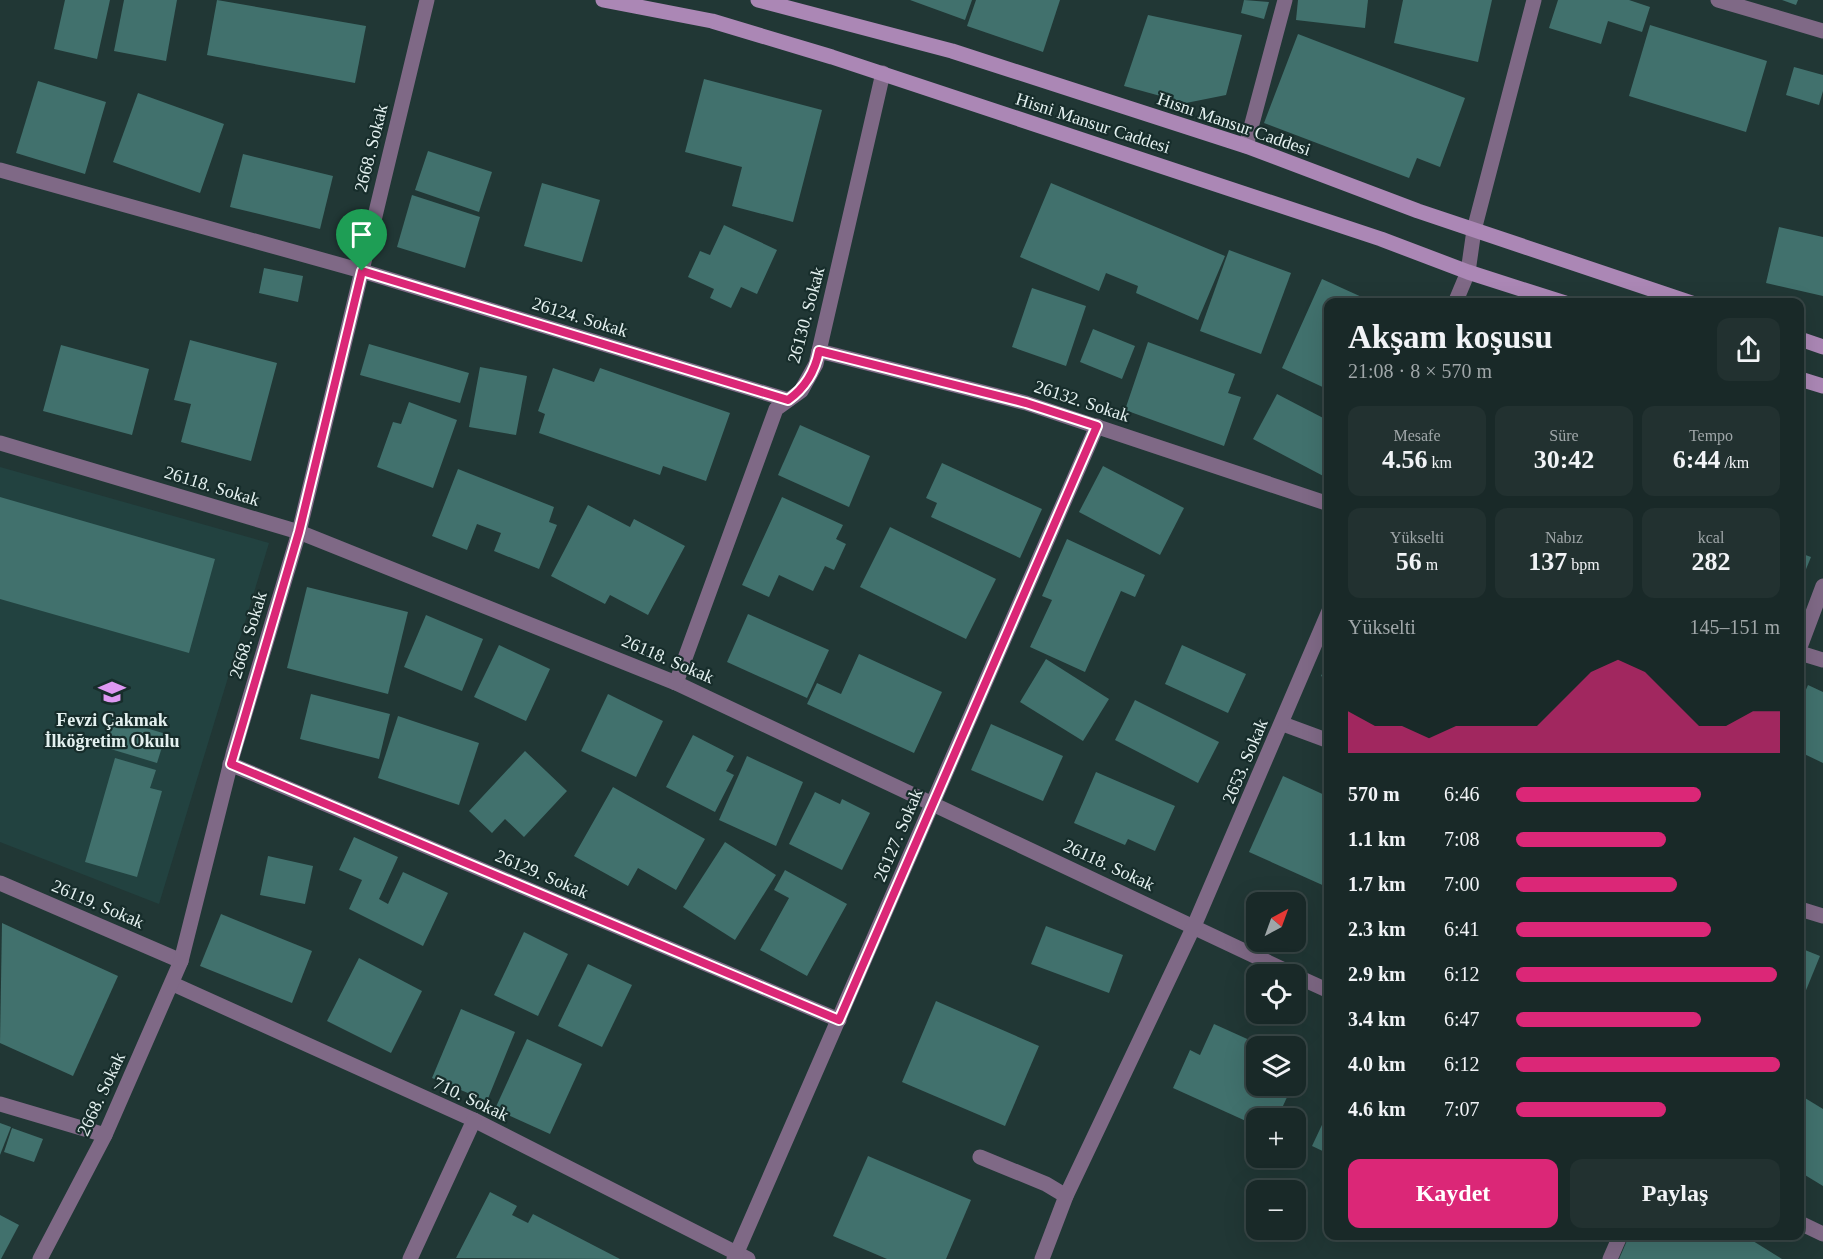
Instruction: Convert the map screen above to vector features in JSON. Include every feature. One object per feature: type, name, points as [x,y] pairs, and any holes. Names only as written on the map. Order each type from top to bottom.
[{"type":"main road","name":"Hisni Mansur Caddesi","points":[[603,0],[712,21],[883,73],[1381,238],[1468,272],[1549,298]]},
{"type":"main road","name":"Hısnı Mansur Caddesi","points":[[758,0],[783,3],[952,51],[1246,146],[1474,230],[1677,298]]},
{"type":"main road","points":[[1804,340],[1823,346]]},
{"type":"main road","points":[[1804,380],[1823,386]]},
{"type":"street","name":"2668. Sokak","points":[[40,1259],[105,1135],[173,984],[181,961],[231,764],[299,532],[427,0]]},
{"type":"street","points":[[1246,146],[1285,0]]},
{"type":"street","points":[[1457,298],[1468,272],[1474,230],[1534,0]]},
{"type":"street","points":[[1718,0],[1823,31]]},
{"type":"street","name":"26130. Sokak","points":[[676,683],[776,409],[801,391],[816,364],[883,73]]},
{"type":"street","name":"26124. Sokak","points":[[0,170],[362,271],[788,400]]},
{"type":"street","name":"26132. Sokak","points":[[819,351],[1026,403],[1324,502]]},
{"type":"street","name":"26127. Sokak","points":[[740,1257],[839,1020],[1097,426]]},
{"type":"street","name":"26118. Sokak","points":[[0,443],[299,532],[676,683],[1272,964]]},
{"type":"street","points":[[1804,636],[1823,586]]},
{"type":"street","name":"2653. Sokak","points":[[1042,1259],[1066,1196],[1194,926],[1324,623]]},
{"type":"street","points":[[1804,654],[1823,660]]},
{"type":"street","points":[[1282,724],[1324,739]]},
{"type":"street","name":"26129. Sokak","points":[[231,764],[839,1020]]},
{"type":"street","name":"26119. Sokak","points":[[0,883],[181,961]]},
{"type":"street","points":[[1804,910],[1823,916]]},
{"type":"street","name":"26118. Sokak","points":[[1306,980],[1324,990]]},
{"type":"street","name":"710. Sokak","points":[[173,984],[474,1120],[740,1257]]},
{"type":"street","points":[[0,1104],[105,1135]]},
{"type":"street","points":[[410,1259],[474,1120]]},
{"type":"street","points":[[981,1157],[1046,1184],[1066,1196]]},
{"type":"street","points":[[1804,1225],[1823,1234]]},
{"type":"street","points":[[1610,1259],[1618,1240]]},
{"type":"shaded area","name":"Fevzi Çakmak İlköğretim Okulu","points":[[0,467],[269,543],[159,904],[0,842]]},
{"type":"building","points":[[65,0],[110,0],[97,59],[54,49]]},
{"type":"building","points":[[124,0],[177,0],[166,61],[114,51]]},
{"type":"building","points":[[217,0],[366,26],[355,83],[207,55]]},
{"type":"building","points":[[910,0],[972,0],[965,20]]},
{"type":"building","points":[[976,0],[1060,0],[1043,52],[967,26]]},
{"type":"building","points":[[1244,0],[1269,2],[1264,19],[1241,13]]},
{"type":"building","points":[[1298,0],[1368,0],[1365,28],[1296,20]]},
{"type":"building","points":[[1403,0],[1492,0],[1478,62],[1394,43]]},
{"type":"building","points":[[1558,0],[1629,0],[1650,7],[1642,32],[1608,21],[1601,44],[1549,28]]},
{"type":"building","points":[[1782,0],[1798,0],[1796,5]]},
{"type":"building","points":[[1148,15],[1242,35],[1226,95],[1186,103],[1124,86]]},
{"type":"building","points":[[1650,25],[1767,61],[1746,132],[1629,96]]},
{"type":"building","points":[[1298,34],[1465,98],[1440,167],[1417,158],[1409,178],[1264,123]]},
{"type":"building","points":[[1794,67],[1823,75],[1823,91],[1819,105],[1786,95]]},
{"type":"building","points":[[704,79],[822,110],[793,222],[732,206],[742,167],[685,152]]},
{"type":"building","points":[[38,81],[106,102],[85,174],[16,153]]},
{"type":"building","points":[[138,93],[224,124],[200,193],[113,162]]},
{"type":"building","points":[[428,151],[492,172],[479,212],[415,190]]},
{"type":"building","points":[[243,154],[333,176],[320,229],[230,207]]},
{"type":"building","points":[[542,183],[600,200],[582,262],[524,246]]},
{"type":"building","points":[[1051,183],[1225,256],[1198,320],[1136,293],[1138,286],[1106,273],[1099,291],[1020,257]]},
{"type":"building","points":[[412,195],[480,217],[465,268],[397,247]]},
{"type":"building","points":[[724,225],[777,250],[757,294],[741,287],[731,308],[710,298],[714,289],[688,277],[700,251],[710,255]]},
{"type":"building","points":[[1779,227],[1823,237],[1823,296],[1766,283]]},
{"type":"building","points":[[1229,250],[1291,273],[1261,354],[1200,331]]},
{"type":"building","points":[[264,268],[303,276],[298,302],[259,293]]},
{"type":"building","points":[[1322,279],[1364,298],[1324,298],[1324,388],[1282,368]]},
{"type":"building","points":[[1032,288],[1086,306],[1066,366],[1012,347]]},
{"type":"building","points":[[1093,329],[1135,346],[1122,379],[1080,362]]},
{"type":"building","points":[[190,340],[277,363],[251,461],[181,442],[191,404],[174,400]]},
{"type":"building","points":[[1148,342],[1235,374],[1228,393],[1241,397],[1224,446],[1125,410]]},
{"type":"building","points":[[369,344],[469,373],[460,403],[360,375]]},
{"type":"building","points":[[61,345],[149,369],[132,435],[43,411]]},
{"type":"building","points":[[480,367],[527,376],[516,435],[469,427]]},
{"type":"building","points":[[553,368],[594,382],[600,368],[730,413],[706,481],[663,466],[660,475],[539,433],[545,414],[538,411]]},
{"type":"building","points":[[1277,394],[1324,418],[1324,476],[1253,439]]},
{"type":"building","points":[[409,402],[457,420],[433,488],[377,467],[393,422],[401,424]]},
{"type":"building","points":[[800,425],[870,456],[849,507],[778,475]]},
{"type":"building","points":[[942,463],[1042,509],[1020,558],[931,517],[937,503],[926,498]]},
{"type":"building","points":[[1103,466],[1184,508],[1160,555],[1079,512]]},
{"type":"building","points":[[458,469],[554,507],[549,522],[557,525],[539,569],[494,551],[501,533],[477,524],[467,550],[432,536]]},
{"type":"building","points":[[0,497],[215,559],[189,653],[0,599]]},
{"type":"building","points":[[782,497],[843,525],[836,539],[846,544],[834,570],[825,566],[813,591],[779,575],[769,597],[742,585]]},
{"type":"building","points":[[588,505],[630,527],[634,519],[685,546],[648,615],[610,595],[605,604],[551,576]]},
{"type":"building","points":[[890,527],[996,579],[966,639],[860,587]]},
{"type":"building","points":[[1067,539],[1145,575],[1135,597],[1121,591],[1085,672],[1030,647],[1052,600],[1042,596]]},
{"type":"building","points":[[1804,554],[1811,557],[1804,574]]},
{"type":"building","points":[[307,587],[408,612],[388,694],[287,668]]},
{"type":"building","points":[[748,614],[829,650],[807,698],[727,662]]},
{"type":"building","points":[[426,615],[483,639],[462,691],[404,667]]},
{"type":"building","points":[[499,645],[550,669],[526,721],[474,697]]},
{"type":"building","points":[[1182,645],[1246,674],[1228,713],[1165,684]]},
{"type":"building","points":[[859,654],[942,692],[914,753],[807,704],[817,683],[841,694]]},
{"type":"building","points":[[1046,659],[1109,699],[1083,741],[1020,702]]},
{"type":"building","points":[[1808,685],[1823,692],[1823,763],[1804,754],[1804,694]]},
{"type":"building","points":[[311,694],[390,714],[379,759],[300,739]]},
{"type":"building","points":[[608,694],[663,721],[636,777],[581,751]]},
{"type":"building","points":[[1135,700],[1219,742],[1198,783],[1115,740]]},
{"type":"building","points":[[398,716],[479,743],[459,805],[378,778]]},
{"type":"building","points":[[113,718],[166,734],[157,763],[104,747]]},
{"type":"building","points":[[991,724],[1063,756],[1043,801],[971,770]]},
{"type":"building","points":[[693,735],[734,756],[726,771],[734,775],[715,812],[666,787]]},
{"type":"building","points":[[525,751],[567,791],[524,837],[505,819],[492,833],[469,811]]},
{"type":"building","points":[[747,756],[803,782],[776,846],[719,820]]},
{"type":"building","points":[[115,758],[156,770],[150,788],[162,791],[137,877],[85,862]]},
{"type":"building","points":[[1096,772],[1175,806],[1155,851],[1128,839],[1125,845],[1074,823]]},
{"type":"building","points":[[1283,776],[1324,795],[1324,886],[1249,852]]},
{"type":"building","points":[[613,787],[705,839],[676,890],[638,868],[628,886],[574,856]]},
{"type":"building","points":[[815,792],[840,804],[842,799],[870,813],[842,870],[789,844]]},
{"type":"building","points":[[354,837],[398,857],[379,899],[388,904],[403,872],[448,893],[423,946],[349,909],[362,880],[339,870]]},
{"type":"building","points":[[725,842],[776,875],[735,940],[683,907]]},
{"type":"building","points":[[268,856],[313,866],[305,904],[260,895]]},
{"type":"building","points":[[785,870],[847,904],[807,976],[760,950],[789,898],[774,890]]},
{"type":"building","points":[[221,914],[312,951],[292,1003],[200,966]]},
{"type":"building","points":[[2,923],[118,976],[73,1076],[0,1043]]},
{"type":"building","points":[[1046,926],[1123,955],[1109,993],[1031,964]]},
{"type":"building","points":[[524,932],[568,954],[538,1016],[494,995]]},
{"type":"building","points":[[1804,950],[1820,956],[1804,995]]},
{"type":"building","points":[[359,958],[422,991],[391,1053],[327,1021]]},
{"type":"building","points":[[588,964],[632,985],[602,1047],[558,1026]]},
{"type":"building","points":[[936,1001],[1039,1046],[1005,1126],[902,1082]]},
{"type":"building","points":[[461,1009],[515,1032],[487,1101],[432,1078]]},
{"type":"building","points":[[1214,1024],[1246,1038],[1246,1096],[1288,1096],[1282,1108],[1246,1108],[1246,1121],[1173,1088],[1190,1050],[1200,1055]]},
{"type":"building","points":[[527,1039],[582,1064],[550,1134],[495,1109]]},
{"type":"building","points":[[1804,1097],[1823,1109],[1823,1186],[1804,1174]]},
{"type":"building","points":[[1324,1121],[1324,1152],[1312,1146]]},
{"type":"building","points":[[0,1123],[11,1127],[0,1155]]},
{"type":"building","points":[[12,1128],[43,1139],[34,1162],[4,1152]]},
{"type":"building","points":[[868,1156],[971,1200],[946,1259],[887,1259],[833,1236]]},
{"type":"building","points":[[490,1192],[517,1206],[512,1215],[528,1223],[533,1214],[620,1259],[456,1258]]},
{"type":"building","points":[[0,1215],[19,1225],[1,1259],[0,1259]]},
{"type":"building","points":[[1627,1240],[1751,1240],[1782,1259],[1619,1259]]},
{"type":"place","name":"Fevzi Çakmak İlköğretim Okulu","points":[[112,692]]},
{"type":"route","points":[[362,271],[788,400],[801,391],[816,364],[819,351],[1026,403],[1097,426],[839,1020],[231,764],[299,532],[362,271]]}]
